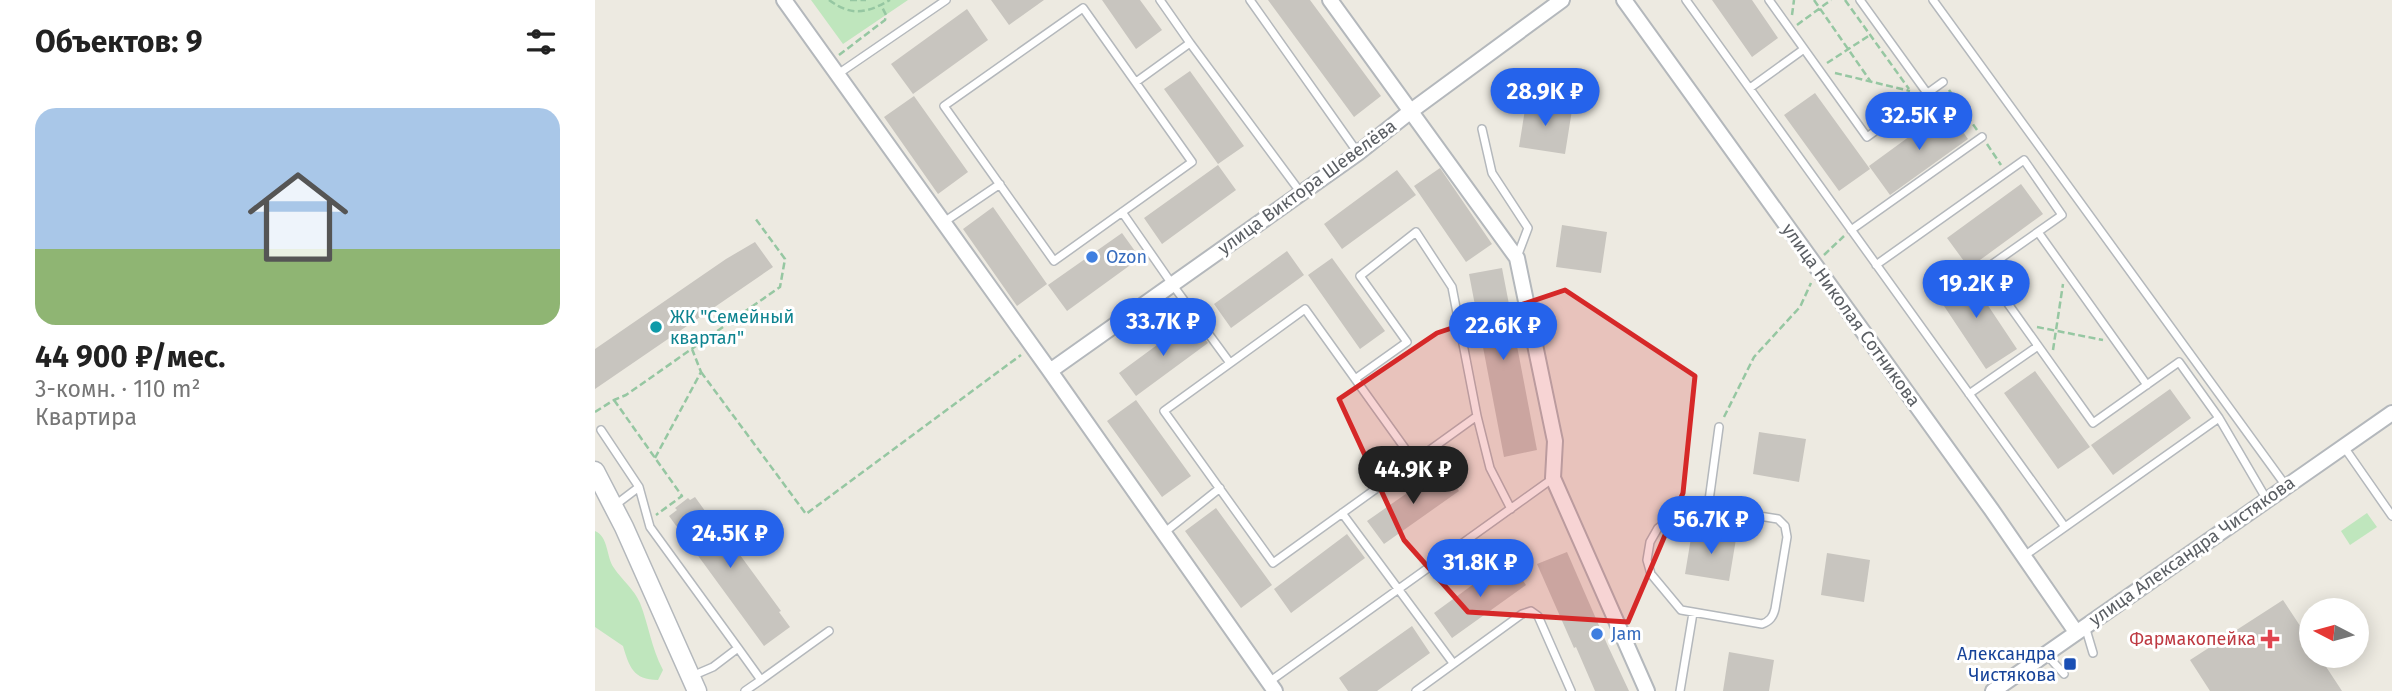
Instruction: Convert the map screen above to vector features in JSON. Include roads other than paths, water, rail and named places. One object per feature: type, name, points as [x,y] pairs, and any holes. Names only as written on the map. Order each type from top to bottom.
[{"type":"street","points":[[785,0],[1165,532],[1272,687]]},
{"type":"street","points":[[1330,0],[1517,258],[1555,441],[1553,478],[1647,691]]},
{"type":"street","name":"улица Виктора Шевелёва","points":[[1050,371],[1358,153],[1562,0]]},
{"type":"street","name":"улица Николая Сотникова","points":[[1624,0],[2024,556],[2080,629]]},
{"type":"street","name":"улица Александра Чистякова","points":[[1993,691],[2392,413]]},
{"type":"street","points":[[595,471],[694,684]]},
{"type":"lane","points":[[834,68],[946,0]]},
{"type":"lane","points":[[1160,0],[1301,194]]},
{"type":"lane","points":[[1250,0],[1358,153]]},
{"type":"lane","points":[[1686,0],[2065,527]]},
{"type":"lane","points":[[1769,0],[1867,136],[1943,82]]},
{"type":"lane","points":[[1860,0],[1927,93]]},
{"type":"lane","points":[[1933,0],[2287,486]]},
{"type":"lane","points":[[1083,8],[1192,162],[1054,261],[1000,184],[944,106],[1083,8]]},
{"type":"lane","points":[[1136,82],[1190,43]]},
{"type":"lane","points":[[1749,88],[1804,49]]},
{"type":"lane","points":[[1482,129],[1492,173],[1528,228],[1517,258]]},
{"type":"lane","points":[[1851,230],[1982,137]]},
{"type":"lane","points":[[1876,265],[2024,160],[2062,215],[1985,270],[2093,424],[2179,362],[2219,418],[2267,500]]},
{"type":"lane","points":[[944,222],[1000,184]]},
{"type":"lane","points":[[1122,212],[1230,363]]},
{"type":"lane","points":[[1355,379],[1407,342],[1360,276],[1416,232],[1452,287],[1490,468],[1511,509]]},
{"type":"lane","points":[[2038,232],[2147,385]]},
{"type":"lane","points":[[1414,461],[1305,309],[1164,411],[1273,563],[1477,416]]},
{"type":"lane","points":[[1969,394],[2038,346]]},
{"type":"lane","points":[[2024,556],[2219,418]]},
{"type":"lane","points":[[1707,508],[1719,427]]},
{"type":"lane","points":[[601,430],[639,486],[650,527],[761,680]]},
{"type":"lane","points":[[2343,447],[2392,516]]},
{"type":"lane","points":[[1272,687],[1553,478]]},
{"type":"lane","points":[[613,506],[639,486]]},
{"type":"lane","points":[[1165,532],[1220,488]]},
{"type":"lane","points":[[1687,508],[1707,508],[1778,519],[1785,526],[1787,537],[1776,609],[1770,620],[1762,624],[1693,612],[1676,607],[1651,574],[1647,560],[1650,541],[1658,528],[1687,508]]},
{"type":"lane","points":[[1342,513],[1453,663]]},
{"type":"lane","points":[[1416,691],[1522,614],[1531,611],[1538,616],[1571,691]]},
{"type":"lane","points":[[1680,691],[1693,612]]},
{"type":"lane","points":[[2080,629],[2093,653]]},
{"type":"lane","points":[[745,691],[829,631]]},
{"type":"lane","points":[[694,684],[738,648]]},
{"type":"lane","points":[[2045,654],[2064,674]]},
{"type":"place","name":"Ozon","points":[[1092,257]]},
{"type":"place","name":"ЖК \"Семейный квартал\"","points":[[656,327]]},
{"type":"place","name":"Jam","points":[[1597,634]]},
{"type":"place","name":"Фармакопейка","points":[[2270,639]]},
{"type":"place","name":"Александра Чистякова","points":[[2070,664]]}]
